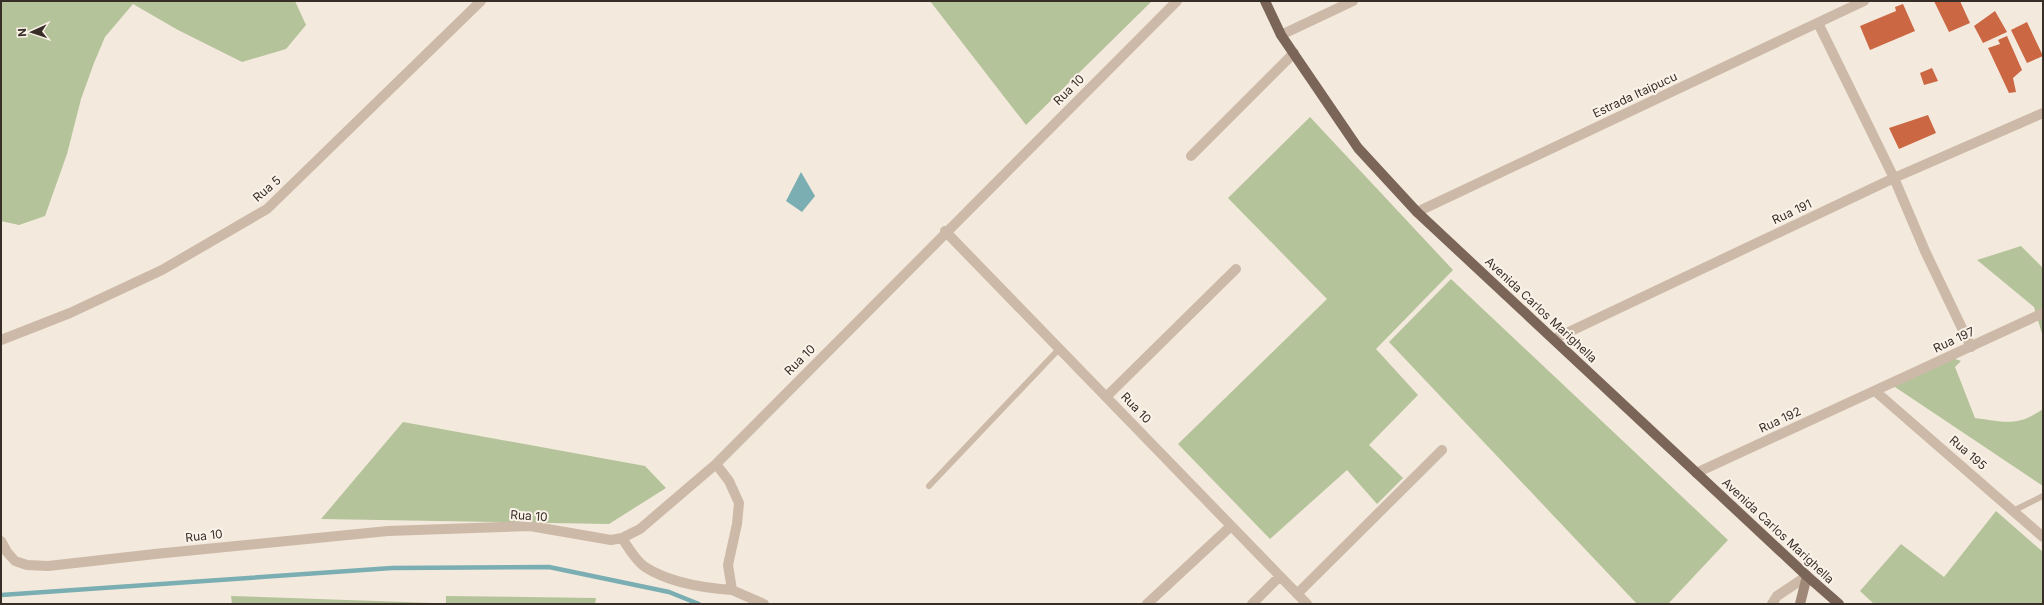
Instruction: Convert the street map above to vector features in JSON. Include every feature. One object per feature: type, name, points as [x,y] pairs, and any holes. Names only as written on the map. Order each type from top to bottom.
[{"type":"main road","name":"Avenida Carlos Marighella","points":[[1265,1],[1281,35],[1312,83],[1358,148],[1417,212],[1806,576],[1839,604]]},
{"type":"main road","points":[[1800,604],[1806,576]]},
{"type":"street","name":"Rua 5","points":[[1,340],[70,313],[162,270],[267,209],[481,1]]},
{"type":"street","name":"Rua 10","points":[[1,541],[7,552],[15,561],[27,565],[48,566],[388,531],[530,526],[611,540],[622,538],[640,529],[716,464],[945,231],[1176,1]]},
{"type":"street","points":[[1281,35],[1353,1]]},
{"type":"street","name":"Estrada Itaipucu","points":[[1417,212],[1864,1]]},
{"type":"street","points":[[1818,23],[1894,178],[1925,251],[1971,347]]},
{"type":"street","points":[[1191,156],[1294,53]]},
{"type":"street","name":"Rua 191","points":[[1554,339],[1894,178],[2043,113]]},
{"type":"street","name":"Rua 10","points":[[945,231],[1059,349],[1107,396],[1279,577],[1307,604]]},
{"type":"street","points":[[1107,396],[1236,269]]},
{"type":"street","name":"Rua 197","points":[[1875,391],[2043,313]]},
{"type":"street","name":"Rua 192","points":[[1696,473],[1875,391]]},
{"type":"street","name":"Rua 195","points":[[1875,391],[2015,510],[2043,537]]},
{"type":"street","points":[[1297,594],[1442,450]]},
{"type":"street","points":[[716,464],[729,480],[739,503],[737,524],[728,565],[732,590]]},
{"type":"street","points":[[1147,604],[1231,526]]},
{"type":"street","points":[[622,538],[636,558],[644,566],[652,570],[684,583],[706,588],[732,590],[764,604]]},
{"type":"street","points":[[1772,604],[1778,596],[1806,576]]},
{"type":"street","points":[[1252,604],[1279,577]]},
{"type":"lane","points":[[929,486],[1059,349]]},
{"type":"lane","points":[[2015,510],[2043,496]]},
{"type":"green space","points":[[1,1],[295,1],[306,25],[286,49],[242,62],[178,30],[133,4],[105,37],[94,63],[81,99],[67,154],[45,216],[19,225],[1,221]]},
{"type":"green space","points":[[930,1],[1152,1],[1026,125]]},
{"type":"green space","points":[[1310,117],[1453,270],[1376,349],[1418,395],[1369,445],[1403,478],[1377,504],[1347,470],[1270,539],[1178,444],[1327,299],[1228,198]]},
{"type":"green space","points":[[2021,246],[2043,268],[2043,337],[2034,307],[1977,260]]},
{"type":"green space","points":[[1451,279],[1728,540],[1668,604],[1637,604],[1389,342]]},
{"type":"green space","points":[[1944,355],[1961,361],[1955,367],[1975,418],[2003,422],[2018,421],[2026,419],[2043,409],[2043,486],[1892,385]]},
{"type":"green space","points":[[403,422],[645,466],[666,488],[609,524],[321,519]]},
{"type":"green space","points":[[1996,511],[2043,552],[2043,604],[1874,604],[1860,591],[1901,544],[1944,577]]},
{"type":"green space","points":[[231,596],[433,603],[433,604],[232,604]]},
{"type":"green space","points":[[446,596],[596,598],[595,604],[446,604]]},
{"type":"water","points":[[801,172],[815,196],[802,212],[786,201]]},
{"type":"building","points":[[1934,1],[1960,1],[1970,23],[1949,32]]},
{"type":"building","points":[[1903,4],[1915,31],[1870,50],[1860,26],[1896,11],[1895,7]]},
{"type":"building","points":[[1995,11],[2007,32],[1983,43],[1974,26]]},
{"type":"building","points":[[2027,22],[2043,56],[2027,63],[2011,30]]},
{"type":"building","points":[[2007,36],[2022,70],[2013,78],[2016,92],[2009,93],[1988,48],[2000,44],[1998,40]]},
{"type":"building","points":[[1932,68],[1938,81],[1924,85],[1920,73]]},
{"type":"building","points":[[1928,115],[1936,133],[1899,149],[1889,128]]},
{"type":"waterway","points":[[1,595],[392,568],[549,567],[669,592],[699,604]]}]
